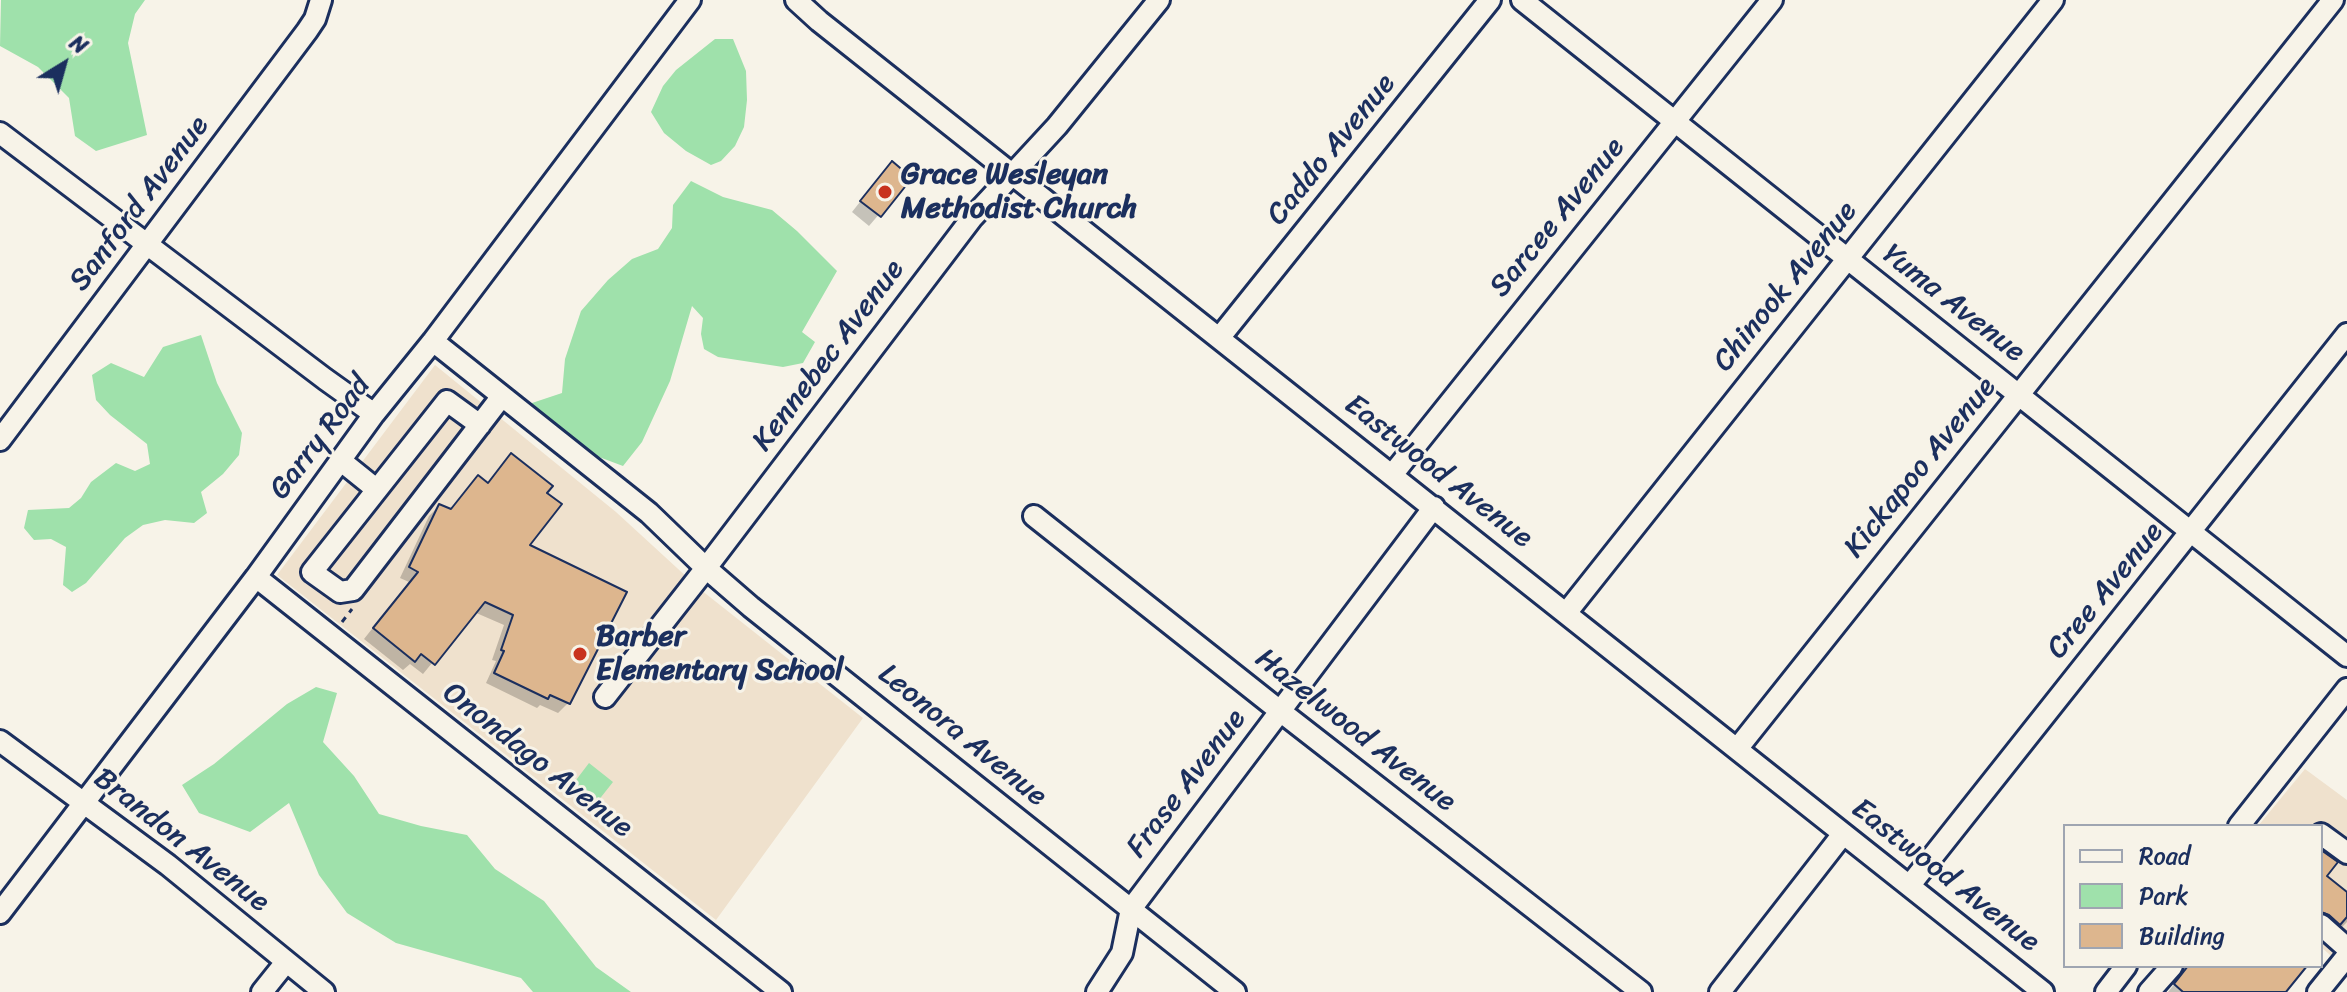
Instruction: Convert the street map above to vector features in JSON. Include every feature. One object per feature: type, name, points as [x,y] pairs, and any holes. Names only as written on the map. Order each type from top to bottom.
[{"type":"street","name":"Sanford Avenue","points":[[0,440],[307,31],[321,0]]},
{"type":"street","name":"Garry Road","points":[[0,913],[256,577],[374,414],[433,341],[690,0]]},
{"type":"street","name":"Eastwood Avenue","points":[[796,0],[2043,992]]},
{"type":"street","name":"Kennebec Avenue","points":[[605,697],[972,218],[1057,126],[1159,0]]},
{"type":"street","name":"Caddo Avenue","points":[[1220,337],[1490,0]]},
{"type":"street","name":"Yuma Avenue","points":[[1522,0],[2347,656]]},
{"type":"street","name":"Sarcee Avenue","points":[[1392,475],[1772,0]]},
{"type":"street","name":"Chinook Avenue","points":[[1567,612],[2053,0]]},
{"type":"street","name":"Kickapoo Avenue","points":[[1737,749],[2333,0]]},
{"type":"street","points":[[0,133],[374,414]]},
{"type":"street","name":"Cree Avenue","points":[[1910,885],[2347,334]]},
{"type":"street","name":"Leonora Avenue","points":[[433,341],[649,513],[706,568],[1235,992]]},
{"type":"street","points":[[480,425],[447,401],[312,572],[340,592],[353,590],[480,425],[502,396]]},
{"type":"street","points":[[340,460],[376,489]]},
{"type":"street","name":"Frase Avenue","points":[[1097,992],[1122,953],[1131,909],[1434,507]]},
{"type":"street","name":"Hazelwood Avenue","points":[[1034,516],[1641,992]]},
{"type":"street","name":"Onondago Avenue","points":[[256,577],[781,992]]},
{"type":"street","points":[[2241,824],[2347,689]]},
{"type":"street","name":"Brandon Avenue","points":[[0,741],[168,865],[324,992]]},
{"type":"street","points":[[1720,992],[1843,834]]},
{"type":"street","points":[[2323,835],[2347,853]]},
{"type":"street","points":[[2323,927],[2347,948]]},
{"type":"street","points":[[2318,992],[2347,956]]},
{"type":"street","points":[[262,992],[286,962]]},
{"type":"street","points":[[2106,992],[2125,968],[2148,992],[2170,968]]},
{"type":"path","points":[[342,622],[348,614]]},
{"type":"shaded area","name":"Barber Elementary School","points":[[435,365],[616,512],[701,590],[863,718],[716,920],[277,575]]},
{"type":"shaded area","points":[[2305,769],[2347,800],[2347,970],[2323,949],[2323,824],[2260,824]]},
{"type":"green space","points":[[1,0],[145,0],[135,14],[128,43],[147,135],[96,151],[75,136],[69,98],[38,67],[0,46]]},
{"type":"green space","points":[[715,39],[733,39],[746,71],[747,100],[744,127],[735,146],[721,161],[711,165],[686,151],[664,133],[651,112],[663,86],[676,70]]},
{"type":"green space","points":[[691,181],[723,197],[772,210],[837,271],[802,332],[815,342],[803,363],[783,367],[718,357],[704,349],[701,334],[703,318],[692,306],[670,381],[642,442],[623,466],[591,454],[529,404],[562,393],[565,359],[581,311],[608,280],[632,259],[658,249],[672,228],[673,205]]},
{"type":"green space","points":[[201,335],[217,383],[242,433],[239,455],[223,474],[201,492],[207,513],[194,523],[165,520],[143,525],[125,538],[86,583],[72,592],[63,585],[66,547],[51,539],[34,540],[24,528],[28,510],[69,508],[81,498],[91,482],[116,463],[135,471],[150,464],[147,444],[96,400],[92,375],[111,363],[144,377],[163,347]]},
{"type":"green space","points":[[316,687],[337,693],[323,742],[354,776],[379,814],[467,835],[495,869],[544,901],[596,967],[631,992],[533,992],[521,978],[396,943],[347,913],[319,875],[289,803],[250,832],[199,813],[182,785],[214,764],[287,704]]},
{"type":"green space","points":[[589,763],[613,782],[594,806],[570,788]]},
{"type":"building","points":[[892,161],[912,178],[881,217],[860,201]]},
{"type":"building","points":[[511,453],[553,486],[547,493],[562,504],[530,545],[627,592],[570,704],[550,695],[548,699],[494,673],[504,651],[501,650],[513,615],[485,602],[435,665],[421,654],[415,662],[373,628],[418,572],[409,567],[439,504],[451,509],[478,475],[488,483]]},
{"type":"building","points":[[2323,851],[2338,862],[2327,876],[2347,892],[2347,917],[2340,925],[2323,913]]},
{"type":"building","points":[[2186,968],[2305,968],[2286,992],[2183,992],[2174,984]]},
{"type":"place","name":"Grace Wesleyan Methodist Church","points":[[885,192]]},
{"type":"place","name":"Barber Elementary School","points":[[580,654]]}]
